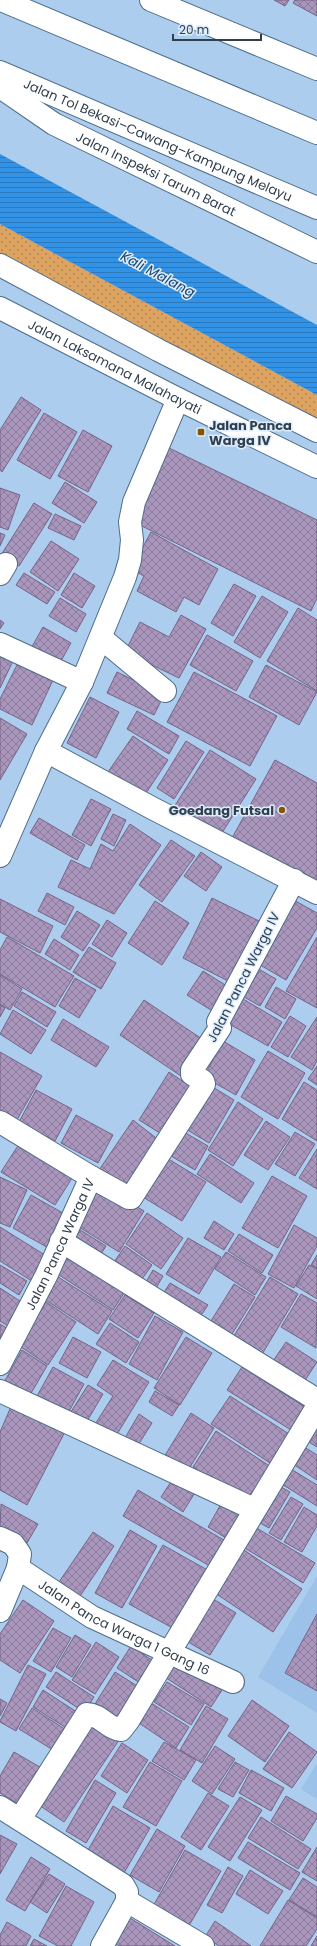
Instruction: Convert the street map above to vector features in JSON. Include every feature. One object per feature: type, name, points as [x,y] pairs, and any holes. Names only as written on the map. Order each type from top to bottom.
[{"type":"main road","points":[[1,0],[317,133]]},
{"type":"main road","points":[[151,0],[315,64]]},
{"type":"main road","name":"Jalan Tol Bekasi–Cawang–Kampung Melayu","points":[[0,72],[317,208]]},
{"type":"main road","name":"Jalan Inspeksi Tarum Barat","points":[[0,87],[54,124],[317,252]]},
{"type":"main road","points":[[0,265],[187,365],[317,431]]},
{"type":"main road","name":"Jalan Laksamana Malahayati","points":[[0,308],[178,400],[317,467]]},
{"type":"main road","points":[[0,856],[46,751],[82,682],[125,577],[130,560],[132,540],[130,522],[134,502],[178,400]]},
{"type":"main road","points":[[101,638],[165,691]]},
{"type":"main road","points":[[0,644],[82,682]]},
{"type":"main road","points":[[46,751],[152,808],[317,893]]},
{"type":"main road","name":"Jalan Panca Warga IV","points":[[0,1364],[46,1276],[91,1176],[129,1198],[132,1196],[204,1084],[203,1081],[192,1074],[192,1070],[220,1028],[218,1022],[294,880]]},
{"type":"main road","points":[[0,1122],[91,1176]]},
{"type":"main road","points":[[61,1241],[317,1400]]},
{"type":"main road","points":[[0,1391],[254,1509]]},
{"type":"main road","points":[[102,1946],[127,1901],[127,1892],[123,1885],[6,1814],[87,1714],[93,1714],[115,1730],[121,1730],[169,1654],[254,1509],[317,1406]]},
{"type":"main road","points":[[0,1538],[13,1544],[20,1554],[18,1568],[0,1611]]},
{"type":"main road","name":"Jalan Panca Warga 1 Gang 16","points":[[18,1568],[92,1616],[169,1654],[233,1682]]},
{"type":"main road","points":[[127,1901],[203,1946]]},
{"type":"shaded area","points":[[0,224],[317,395],[317,436],[0,265]]},
{"type":"shaded area","points":[[317,1576],[317,1713],[258,1677]]},
{"type":"shaded area","points":[[317,1763],[317,1799],[301,1789]]},
{"type":"water","name":"Kali Malang","points":[[0,154],[317,325],[317,395],[0,224]]},
{"type":"building","points":[[274,0],[289,0],[285,6]]},
{"type":"building","points":[[295,0],[317,0],[317,16],[293,3]]},
{"type":"building","points":[[21,397],[41,410],[2,472],[0,470],[0,430]]},
{"type":"building","points":[[44,413],[77,432],[50,479],[17,460]]},
{"type":"building","points":[[83,430],[112,446],[88,492],[58,476]]},
{"type":"building","points":[[167,447],[317,520],[317,598],[311,611],[136,523]]},
{"type":"building","points":[[65,482],[97,502],[84,523],[52,503]]},
{"type":"building","points":[[0,488],[20,495],[8,530],[0,527]]},
{"type":"building","points":[[34,503],[52,514],[19,566],[1,555]]},
{"type":"building","points":[[55,514],[81,526],[74,540],[48,528]]},
{"type":"building","points":[[151,532],[218,569],[199,605],[184,597],[176,612],[137,591],[144,576],[131,569]]},
{"type":"building","points":[[0,533],[5,535],[0,546]]},
{"type":"building","points":[[51,541],[79,559],[58,591],[30,572]]},
{"type":"building","points":[[24,573],[55,592],[47,604],[16,585]]},
{"type":"building","points":[[74,573],[95,586],[82,608],[61,595]]},
{"type":"building","points":[[234,584],[256,596],[233,636],[211,623]]},
{"type":"building","points":[[262,596],[288,612],[260,658],[234,642]]},
{"type":"building","points":[[60,598],[86,614],[76,632],[49,616]]},
{"type":"building","points":[[298,608],[317,620],[317,691],[267,661]]},
{"type":"building","points":[[181,615],[206,629],[179,678],[125,652],[140,622],[169,637]]},
{"type":"building","points":[[0,620],[4,623],[0,629]]},
{"type":"building","points":[[43,627],[71,643],[57,668],[29,652]]},
{"type":"building","points":[[207,635],[253,661],[236,691],[190,665]]},
{"type":"building","points":[[0,655],[13,661],[0,688]]},
{"type":"building","points":[[18,663],[53,680],[32,725],[0,709],[0,699]]},
{"type":"building","points":[[266,665],[317,692],[299,725],[249,697]]},
{"type":"building","points":[[117,672],[164,695],[154,715],[107,693]]},
{"type":"building","points":[[194,672],[277,716],[250,766],[167,722]]},
{"type":"building","points":[[90,697],[119,712],[96,758],[67,743]]},
{"type":"building","points":[[137,711],[179,736],[169,754],[127,729]]},
{"type":"building","points":[[0,718],[27,734],[0,780]]},
{"type":"building","points":[[133,736],[168,760],[144,796],[108,772]]},
{"type":"building","points":[[186,741],[204,752],[174,799],[157,788]]},
{"type":"building","points":[[210,750],[256,779],[220,836],[174,807]]},
{"type":"building","name":"Goedang Futsal","points":[[275,760],[317,783],[317,884],[232,838]]},
{"type":"building","points":[[91,799],[111,809],[91,846],[72,835]]},
{"type":"building","points":[[113,814],[126,820],[114,846],[101,839]]},
{"type":"building","points":[[39,818],[85,845],[77,860],[30,833]]},
{"type":"building","points":[[130,824],[161,845],[114,914],[58,887],[71,860],[90,869],[101,844],[113,851]]},
{"type":"building","points":[[171,840],[195,856],[162,902],[139,885]]},
{"type":"building","points":[[201,852],[222,867],[206,891],[184,876]]},
{"type":"building","points":[[47,893],[74,907],[65,925],[38,911]]},
{"type":"building","points":[[212,898],[261,922],[232,983],[183,958]]},
{"type":"building","points":[[0,899],[53,926],[40,953],[0,932]]},
{"type":"building","points":[[292,899],[317,913],[317,928],[286,980],[255,962]]},
{"type":"building","points":[[155,901],[189,923],[162,965],[128,943]]},
{"type":"building","points":[[77,911],[100,925],[83,951],[61,937]]},
{"type":"building","points":[[107,920],[127,933],[112,957],[92,944]]},
{"type":"building","points":[[7,937],[74,976],[55,1007],[0,974],[0,950]]},
{"type":"building","points":[[317,937],[317,1008],[286,991]]},
{"type":"building","points":[[54,939],[79,955],[70,970],[45,954]]},
{"type":"building","points":[[89,947],[116,963],[101,989],[73,972]]},
{"type":"building","points":[[255,967],[276,979],[260,1006],[239,994]]},
{"type":"building","points":[[203,971],[230,988],[214,1012],[187,995]]},
{"type":"building","points":[[0,975],[22,989],[10,1010],[0,1004]]},
{"type":"building","points":[[75,978],[96,990],[79,1018],[59,1006]]},
{"type":"building","points":[[276,987],[296,999],[285,1019],[265,1007]]},
{"type":"building","points":[[22,992],[56,1012],[47,1027],[14,1006]]},
{"type":"building","points":[[238,996],[282,1022],[268,1046],[224,1021]]},
{"type":"building","points":[[144,1000],[205,1041],[181,1076],[120,1035]]},
{"type":"building","points":[[0,1005],[5,1008],[0,1017]]},
{"type":"building","points":[[13,1010],[46,1030],[31,1054],[0,1034]]},
{"type":"building","points":[[290,1016],[306,1026],[288,1057],[271,1047]]},
{"type":"building","points":[[317,1017],[317,1061],[312,1070],[291,1057]]},
{"type":"building","points":[[63,1019],[109,1047],[96,1067],[51,1040]]},
{"type":"building","points":[[223,1041],[255,1060],[236,1095],[204,1077]]},
{"type":"building","points":[[268,1051],[305,1073],[278,1119],[241,1097]]},
{"type":"building","points":[[0,1052],[42,1076],[14,1125],[0,1117]]},
{"type":"building","points":[[317,1066],[317,1085],[308,1079]]},
{"type":"building","points":[[169,1072],[194,1089],[163,1135],[139,1120]]},
{"type":"building","points":[[304,1082],[317,1090],[317,1141],[282,1119]]},
{"type":"building","points":[[206,1083],[234,1100],[209,1143],[181,1126]]},
{"type":"building","points":[[36,1090],[72,1109],[55,1141],[19,1122]]},
{"type":"building","points":[[238,1102],[263,1119],[233,1166],[208,1150]]},
{"type":"building","points":[[76,1115],[113,1135],[98,1163],[61,1143]]},
{"type":"building","points":[[133,1120],[160,1141],[128,1193],[97,1173]]},
{"type":"building","points":[[266,1121],[290,1137],[268,1170],[244,1155]]},
{"type":"building","points":[[177,1128],[208,1146],[195,1170],[164,1152]]},
{"type":"building","points":[[295,1132],[315,1144],[295,1176],[275,1164]]},
{"type":"building","points":[[21,1141],[74,1175],[55,1205],[1,1172]]},
{"type":"building","points":[[317,1149],[317,1189],[299,1178]]},
{"type":"building","points":[[210,1154],[254,1183],[241,1203],[197,1174]]},
{"type":"building","points":[[162,1155],[206,1182],[182,1221],[138,1194]]},
{"type":"building","points":[[272,1176],[307,1196],[278,1248],[242,1228]]},
{"type":"building","points":[[0,1177],[27,1190],[10,1227],[0,1223]]},
{"type":"building","points":[[96,1182],[144,1211],[119,1252],[71,1222]]},
{"type":"building","points":[[31,1195],[70,1217],[52,1250],[13,1228]]},
{"type":"building","points":[[147,1213],[183,1238],[161,1269],[126,1244]]},
{"type":"building","points":[[214,1221],[234,1234],[224,1250],[204,1238]]},
{"type":"building","points":[[294,1225],[317,1238],[317,1246],[294,1288],[268,1274]]},
{"type":"building","points":[[0,1227],[53,1260],[38,1285],[0,1261]]},
{"type":"building","points":[[77,1228],[106,1246],[96,1262],[67,1244]]},
{"type":"building","points":[[239,1234],[273,1255],[262,1273],[228,1251]]},
{"type":"building","points":[[188,1238],[221,1257],[199,1294],[166,1274]]},
{"type":"building","points":[[125,1246],[152,1265],[137,1286],[110,1268]]},
{"type":"building","points":[[67,1248],[128,1287],[113,1310],[53,1271]]},
{"type":"building","points":[[226,1252],[266,1277],[255,1295],[215,1269]]},
{"type":"building","points":[[317,1255],[317,1268],[311,1265]]},
{"type":"building","points":[[0,1265],[27,1281],[19,1295],[0,1283]]},
{"type":"building","points":[[309,1265],[317,1269],[317,1299],[296,1286]]},
{"type":"building","points":[[153,1270],[163,1276],[152,1295],[142,1289]]},
{"type":"building","points":[[55,1275],[112,1311],[98,1334],[41,1297]]},
{"type":"building","points":[[270,1277],[298,1294],[258,1361],[229,1344]]},
{"type":"building","points":[[170,1283],[208,1305],[196,1323],[159,1300]]},
{"type":"building","points":[[234,1284],[255,1297],[232,1334],[211,1321]]},
{"type":"building","points":[[0,1288],[23,1303],[8,1326],[0,1321]]},
{"type":"building","points":[[301,1294],[317,1303],[316,1348],[281,1327]]},
{"type":"building","points":[[125,1295],[154,1313],[138,1338],[109,1319]]},
{"type":"building","points":[[46,1302],[76,1322],[48,1365],[18,1345]]},
{"type":"building","points":[[155,1316],[183,1332],[157,1380],[129,1364]]},
{"type":"building","points":[[110,1323],[139,1342],[126,1363],[96,1344]]},
{"type":"building","points":[[0,1324],[8,1329],[0,1341]]},
{"type":"building","points":[[73,1337],[101,1352],[87,1378],[59,1363]]},
{"type":"building","points":[[186,1337],[212,1353],[180,1405],[154,1388]]},
{"type":"building","points":[[286,1342],[317,1362],[300,1388],[269,1367]]},
{"type":"building","points":[[22,1350],[47,1366],[27,1400],[2,1386]]},
{"type":"building","points":[[113,1360],[149,1382],[114,1439],[94,1426],[113,1396],[97,1385]]},
{"type":"building","points":[[53,1367],[84,1384],[67,1415],[36,1398]]},
{"type":"building","points":[[242,1367],[305,1407],[291,1430],[227,1390]]},
{"type":"building","points":[[88,1385],[103,1394],[83,1428],[67,1418]]},
{"type":"building","points":[[155,1391],[179,1405],[172,1416],[149,1402]]},
{"type":"building","points":[[230,1396],[289,1434],[270,1463],[211,1424]]},
{"type":"building","points":[[13,1402],[67,1428],[27,1505],[0,1490],[0,1432]]},
{"type":"building","points":[[191,1413],[214,1428],[187,1472],[164,1457]]},
{"type":"building","points":[[317,1413],[317,1447],[302,1438]]},
{"type":"building","points":[[139,1414],[152,1423],[135,1450],[122,1443]]},
{"type":"building","points":[[216,1431],[271,1467],[249,1502],[193,1467]]},
{"type":"building","points":[[298,1443],[317,1455],[317,1480],[287,1460]]},
{"type":"building","points":[[286,1466],[317,1485],[317,1506],[277,1481]]},
{"type":"building","points":[[174,1477],[196,1491],[183,1512],[161,1497]]},
{"type":"building","points":[[274,1483],[290,1492],[269,1528],[253,1519]]},
{"type":"building","points":[[138,1490],[229,1543],[215,1569],[123,1516]]},
{"type":"building","points":[[291,1497],[303,1504],[281,1540],[269,1533]]},
{"type":"building","points":[[1,1504],[38,1524],[27,1543],[0,1529]]},
{"type":"building","points":[[221,1504],[245,1518],[231,1541],[208,1527]]},
{"type":"building","points":[[304,1507],[317,1515],[317,1526],[302,1552],[284,1542]]},
{"type":"building","points":[[250,1524],[315,1563],[303,1583],[238,1544]]},
{"type":"building","points":[[130,1530],[157,1546],[122,1608],[95,1593]]},
{"type":"building","points":[[93,1532],[114,1546],[78,1599],[57,1585]]},
{"type":"building","points":[[163,1545],[211,1572],[178,1631],[129,1604]]},
{"type":"building","points":[[238,1546],[302,1589],[273,1632],[209,1589]]},
{"type":"building","points":[[205,1594],[236,1613],[210,1655],[180,1637]]},
{"type":"building","points":[[23,1600],[54,1621],[20,1673],[0,1660],[0,1634]]},
{"type":"building","points":[[317,1614],[317,1691],[285,1673]]},
{"type":"building","points":[[53,1628],[71,1638],[51,1672],[33,1661]]},
{"type":"building","points":[[75,1635],[91,1645],[72,1677],[56,1667]]},
{"type":"building","points":[[96,1642],[119,1657],[95,1694],[72,1680]]},
{"type":"building","points":[[131,1646],[156,1663],[143,1685],[117,1668]]},
{"type":"building","points":[[170,1657],[222,1690],[211,1707],[160,1674]]},
{"type":"building","points":[[28,1665],[46,1674],[16,1731],[0,1721]]},
{"type":"building","points":[[56,1672],[94,1697],[84,1712],[46,1687]]},
{"type":"building","points":[[115,1672],[142,1689],[117,1729],[90,1712]]},
{"type":"building","points":[[167,1682],[204,1704],[191,1725],[154,1702]]},
{"type":"building","points":[[43,1690],[83,1716],[73,1732],[33,1707]]},
{"type":"building","points":[[0,1699],[7,1703],[0,1716]]},
{"type":"building","points":[[252,1700],[289,1726],[265,1762],[228,1736]]},
{"type":"building","points":[[151,1703],[189,1727],[176,1748],[139,1723]]},
{"type":"building","points":[[206,1706],[228,1719],[202,1763],[180,1750]]},
{"type":"building","points":[[32,1708],[71,1733],[58,1753],[19,1729]]},
{"type":"building","points":[[87,1719],[119,1740],[64,1822],[33,1801]]},
{"type":"building","points":[[289,1732],[317,1752],[292,1788],[263,1769]]},
{"type":"building","points":[[164,1742],[196,1760],[184,1780],[152,1761]]},
{"type":"building","points":[[122,1743],[148,1760],[127,1793],[101,1776]]},
{"type":"building","points":[[215,1746],[235,1759],[212,1794],[192,1781]]},
{"type":"building","points":[[14,1752],[45,1770],[24,1807],[0,1793],[0,1776]]},
{"type":"building","points":[[150,1762],[182,1781],[156,1826],[123,1807]]},
{"type":"building","points":[[235,1762],[249,1770],[233,1797],[218,1789]]},
{"type":"building","points":[[251,1770],[284,1788],[271,1811],[239,1793]]},
{"type":"building","points":[[95,1780],[116,1793],[86,1843],[66,1831]]},
{"type":"building","points":[[208,1793],[229,1806],[201,1850],[181,1837]]},
{"type":"building","points":[[286,1796],[317,1814],[317,1818],[303,1841],[271,1821]]},
{"type":"building","points":[[240,1797],[262,1810],[230,1861],[208,1847]]},
{"type":"building","points":[[113,1806],[150,1828],[124,1873],[87,1852]]},
{"type":"building","points":[[261,1817],[311,1849],[298,1869],[248,1838]]},
{"type":"building","points":[[157,1829],[185,1846],[159,1892],[130,1875]]},
{"type":"building","points":[[0,1835],[17,1844],[0,1874]]},
{"type":"building","points":[[248,1842],[300,1873],[290,1890],[238,1858]]},
{"type":"building","points":[[317,1847],[317,1881],[302,1872]]},
{"type":"building","points":[[185,1850],[221,1871],[187,1929],[152,1908]]},
{"type":"building","points":[[31,1857],[50,1869],[25,1911],[6,1900]]},
{"type":"building","points":[[228,1867],[243,1876],[222,1913],[207,1905]]},
{"type":"building","points":[[250,1870],[283,1891],[268,1914],[236,1894]]},
{"type":"building","points":[[49,1874],[65,1884],[47,1913],[30,1902]]},
{"type":"building","points":[[303,1878],[317,1887],[317,1917],[289,1900]]},
{"type":"building","points":[[66,1886],[94,1902],[71,1946],[58,1946],[39,1936]]},
{"type":"building","points":[[288,1900],[317,1918],[317,1929],[306,1946],[260,1946]]},
{"type":"building","points":[[125,1915],[175,1946],[119,1946],[110,1940]]},
{"type":"building","points":[[215,1921],[251,1946],[219,1946],[205,1937]]},
{"type":"building","points":[[7,1922],[31,1936],[26,1946],[0,1946],[0,1935]]},
{"type":"building","points":[[317,1936],[317,1946],[311,1946]]},
{"type":"building","points":[[34,1939],[47,1946],[30,1946]]},
{"type":"place","name":"Jalan Panca Warga IV","points":[[201,432]]},
{"type":"place","name":"Goedang Futsal","points":[[282,810]]}]
